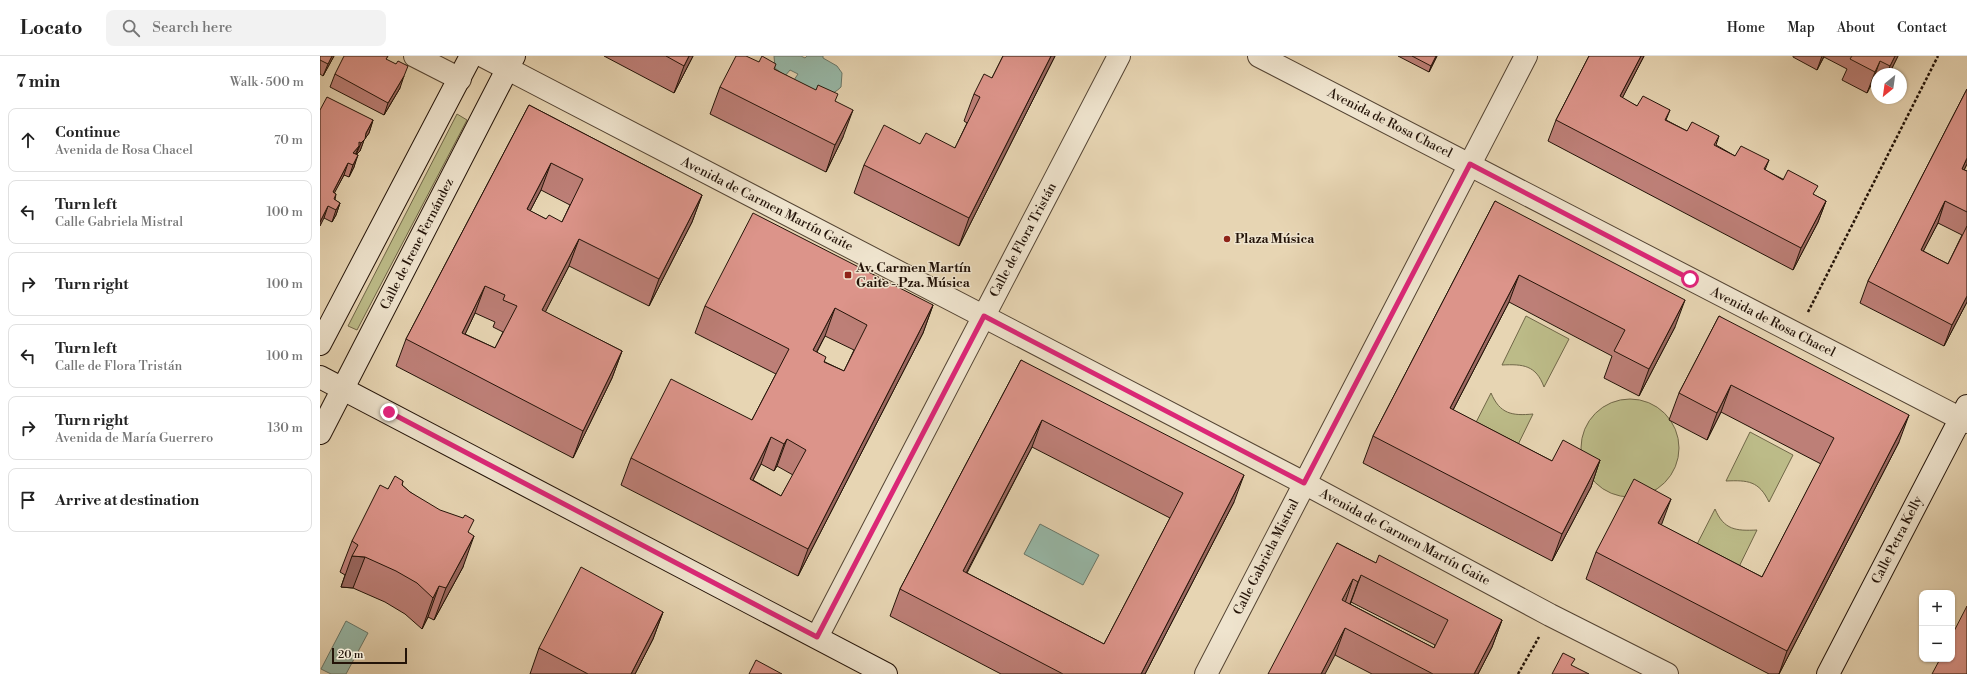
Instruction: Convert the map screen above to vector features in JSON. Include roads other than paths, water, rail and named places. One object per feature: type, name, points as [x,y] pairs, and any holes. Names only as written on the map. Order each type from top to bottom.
[{"type":"street","points":[[415,56],[460,79]]},
{"type":"street","points":[[320,344],[471,56]]},
{"type":"street","name":"Avenida de Carmen Martín Gaite","points":[[483,56],[511,62],[984,316],[1304,483],[1550,615],[1667,674]]},
{"type":"street","name":"Calle de Flora Tristán","points":[[817,637],[1119,56]]},
{"type":"street","name":"Avenida de Rosa Chacel","points":[[1259,56],[1797,334],[1965,415]]},
{"type":"street","name":"Calle Gabriela Mistral","points":[[1206,674],[1526,56]]},
{"type":"street","name":"Calle de Irene Fernández","points":[[320,433],[511,62]]},
{"type":"street","points":[[320,377],[344,388],[886,674]]},
{"type":"street","name":"Calle Petra Kelly","points":[[1828,674],[1965,415]]},
{"type":"place","name":"Plaza Música","points":[[1227,239]]},
{"type":"place","name":"Av. Carmen Martín Gaite - Pza. Música","points":[[848,275]]}]
